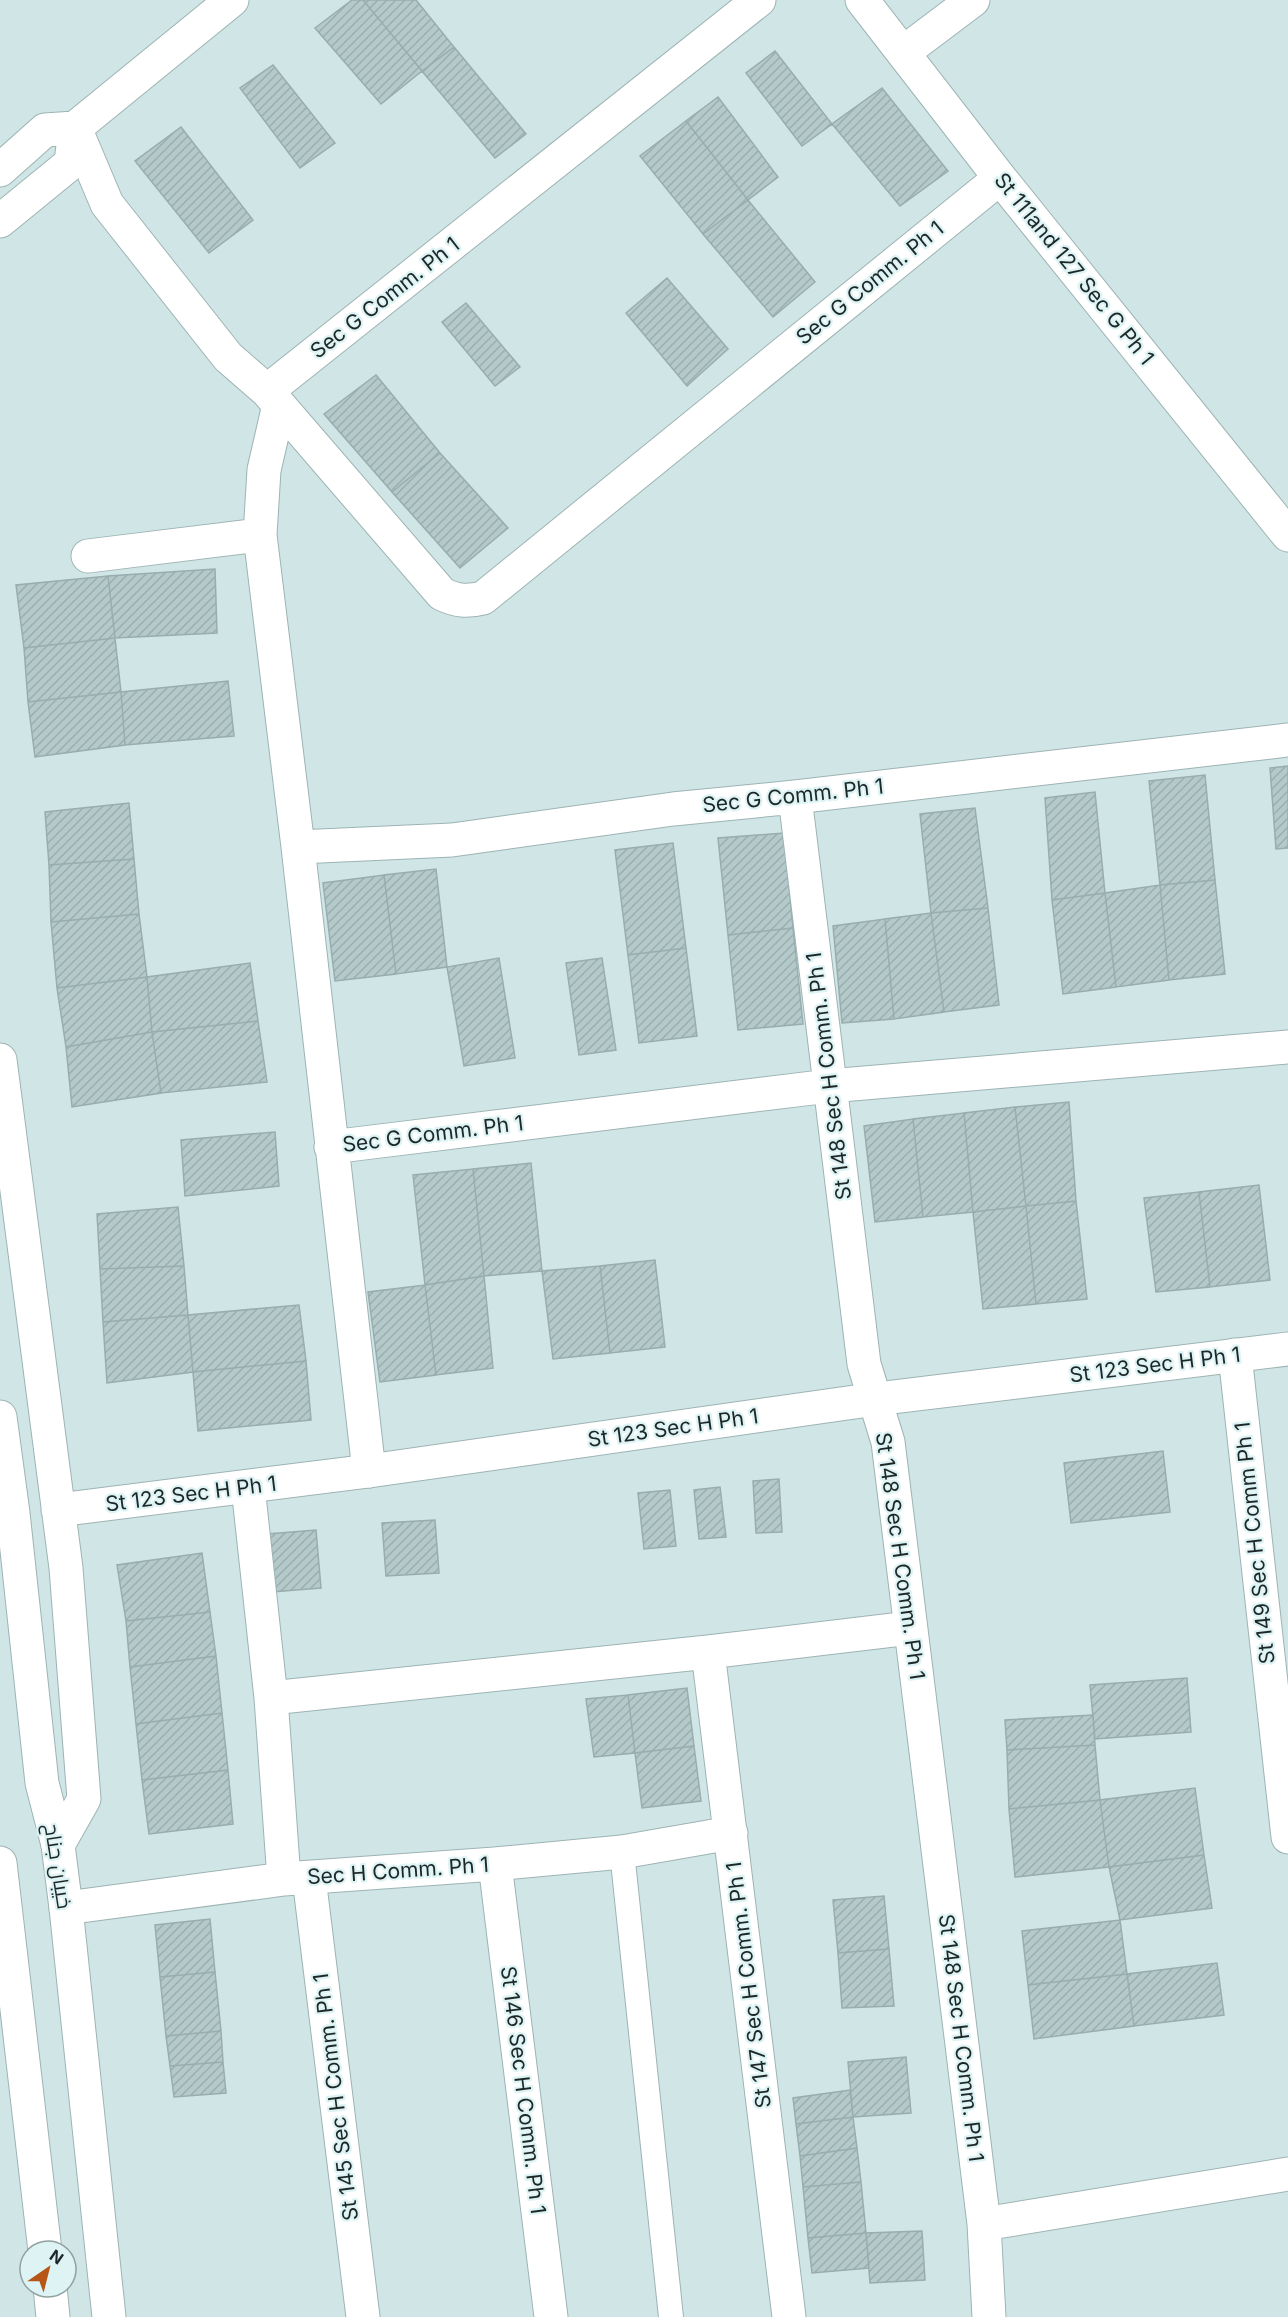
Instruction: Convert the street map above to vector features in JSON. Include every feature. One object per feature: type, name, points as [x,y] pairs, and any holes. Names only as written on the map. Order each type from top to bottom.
[{"type":"street","points":[[0,170],[45,130],[75,128],[232,0]]},
{"type":"street","name":"Sec G Comm. Ph 1","points":[[369,1471],[260,535],[264,470],[273,398],[759,0]]},
{"type":"street","name":"St 111and 127 Sec G Ph 1","points":[[862,0],[1000,178],[1288,535]]},
{"type":"street","points":[[904,52],[973,0]]},
{"type":"street","points":[[3,226],[71,163],[75,128]]},
{"type":"street","points":[[75,128],[107,204],[228,357],[273,398]]},
{"type":"street","name":"Sec G Comm. Ph 1","points":[[273,398],[442,594],[455,601],[469,602],[483,598],[1000,178]]},
{"type":"street","points":[[88,555],[260,535]]},
{"type":"street","name":"Sec G Comm. Ph 1","points":[[298,847],[452,840],[673,809],[1288,740]]},
{"type":"street","name":"St 148 Sec H Comm. Ph 1","points":[[795,797],[864,1364],[888,1442],[984,2224],[989,2317]]},
{"type":"street","name":"Sec G Comm. Ph 1","points":[[331,1146],[829,1086],[1288,1047]]},
{"type":"street","points":[[0,1060],[66,1568],[84,1799],[58,1845]]},
{"type":"street","name":"St 123 Sec H Ph 1","points":[[58,1510],[369,1471],[876,1400],[1288,1350]]},
{"type":"street","name":"St 149 Sec H Comm Ph 1","points":[[1235,1355],[1288,1838]]},
{"type":"street","name":"خیبان جناح","points":[[0,1417],[13,1513],[42,1783],[58,1845],[66,1908],[109,2317]]},
{"type":"street","name":"St 145 Sec H Comm. Ph 1","points":[[248,1487],[271,1698],[363,2317]]},
{"type":"street","points":[[271,1698],[708,1652],[910,1628]]},
{"type":"street","name":"St 147 Sec H Comm. Ph 1","points":[[708,1652],[789,2317]]},
{"type":"street","name":"Sec H Comm. Ph 1","points":[[66,1908],[297,1878],[495,1864],[622,1852],[731,1833]]},
{"type":"street","points":[[0,1863],[44,2239]]},
{"type":"street","name":"St 146 Sec H Comm. Ph 1","points":[[495,1864],[551,2317]]},
{"type":"street","points":[[984,2224],[1288,2174]]},
{"type":"street","points":[[51,2299],[53,2317]]},
{"type":"lane","points":[[622,1852],[671,2317]]},
{"type":"building","points":[[352,0],[363,0],[422,71],[381,104],[315,28]]},
{"type":"building","points":[[363,0],[416,0],[454,47],[422,71]]},
{"type":"building","points":[[454,47],[526,134],[495,158],[422,71]]},
{"type":"building","points":[[775,51],[832,124],[802,146],[746,73]]},
{"type":"building","points":[[273,65],[335,143],[300,168],[240,88]]},
{"type":"building","points":[[882,88],[948,171],[900,206],[832,124]]},
{"type":"building","points":[[718,97],[778,177],[748,200],[686,121]]},
{"type":"building","points":[[686,121],[748,200],[703,234],[640,156]]},
{"type":"building","points":[[181,127],[253,220],[209,253],[135,161]]},
{"type":"building","points":[[748,200],[815,282],[773,317],[703,234]]},
{"type":"building","points":[[667,278],[728,349],[687,386],[626,313]]},
{"type":"building","points":[[466,303],[520,367],[495,386],[442,322]]},
{"type":"building","points":[[376,375],[440,453],[392,492],[324,414]]},
{"type":"building","points":[[440,453],[508,528],[460,568],[392,492]]},
{"type":"building","points":[[215,569],[217,633],[115,638],[108,576]]},
{"type":"building","points":[[108,576],[115,638],[24,648],[16,585]]},
{"type":"building","points":[[115,638],[121,692],[28,702],[24,648]]},
{"type":"building","points":[[228,681],[234,736],[125,745],[121,692]]},
{"type":"building","points":[[121,692],[125,745],[35,757],[28,702]]},
{"type":"building","points":[[1288,766],[1288,848],[1276,849],[1270,768]]},
{"type":"building","points":[[1205,775],[1215,880],[1160,885],[1149,781]]},
{"type":"building","points":[[1095,792],[1105,893],[1052,900],[1045,798]]},
{"type":"building","points":[[129,803],[134,859],[49,865],[45,812]]},
{"type":"building","points":[[975,808],[988,908],[931,913],[920,814]]},
{"type":"building","points":[[784,833],[793,928],[728,935],[718,838]]},
{"type":"building","points":[[673,843],[686,948],[628,955],[615,850]]},
{"type":"building","points":[[134,859],[139,914],[51,922],[49,865]]},
{"type":"building","points":[[436,869],[447,967],[396,974],[384,875]]},
{"type":"building","points":[[384,875],[396,974],[335,981],[323,883]]},
{"type":"building","points":[[1215,880],[1225,974],[1169,980],[1160,885]]},
{"type":"building","points":[[1160,885],[1169,980],[1116,987],[1105,893]]},
{"type":"building","points":[[1105,893],[1116,987],[1063,994],[1052,900]]},
{"type":"building","points":[[988,908],[999,1005],[944,1012],[931,913]]},
{"type":"building","points":[[931,913],[944,1012],[894,1019],[885,919]]},
{"type":"building","points":[[139,914],[147,977],[57,988],[51,922]]},
{"type":"building","points":[[885,919],[894,1019],[842,1023],[833,926]]},
{"type":"building","points":[[793,928],[803,1024],[738,1030],[728,935]]},
{"type":"building","points":[[686,948],[697,1036],[639,1043],[628,955]]},
{"type":"building","points":[[499,958],[515,1058],[464,1066],[447,967]]},
{"type":"building","points":[[602,958],[616,1050],[579,1055],[566,963]]},
{"type":"building","points":[[250,963],[258,1021],[152,1032],[147,977]]},
{"type":"building","points":[[147,977],[152,1032],[66,1047],[57,988]]},
{"type":"building","points":[[258,1021],[267,1082],[161,1093],[152,1032]]},
{"type":"building","points":[[152,1032],[161,1093],[72,1107],[66,1047]]},
{"type":"building","points":[[1069,1102],[1076,1201],[1026,1206],[1015,1107]]},
{"type":"building","points":[[1015,1107],[1026,1206],[973,1212],[964,1113]]},
{"type":"building","points":[[964,1113],[973,1212],[923,1217],[913,1119]]},
{"type":"building","points":[[913,1119],[923,1217],[875,1222],[864,1126]]},
{"type":"building","points":[[275,1132],[279,1186],[185,1196],[181,1140]]},
{"type":"building","points":[[531,1163],[542,1271],[484,1276],[473,1169]]},
{"type":"building","points":[[473,1169],[484,1276],[425,1285],[413,1175]]},
{"type":"building","points":[[1259,1185],[1270,1280],[1210,1287],[1199,1192]]},
{"type":"building","points":[[1199,1192],[1210,1287],[1156,1292],[1144,1198]]},
{"type":"building","points":[[1076,1201],[1087,1299],[1036,1304],[1026,1206]]},
{"type":"building","points":[[1026,1206],[1036,1304],[983,1309],[973,1212]]},
{"type":"building","points":[[178,1207],[184,1266],[100,1269],[97,1214]]},
{"type":"building","points":[[655,1260],[665,1347],[610,1353],[600,1266]]},
{"type":"building","points":[[184,1266],[188,1315],[103,1322],[100,1269]]},
{"type":"building","points":[[600,1266],[610,1353],[553,1359],[542,1271]]},
{"type":"building","points":[[484,1276],[493,1368],[436,1375],[425,1285]]},
{"type":"building","points":[[425,1285],[436,1375],[380,1382],[368,1292]]},
{"type":"building","points":[[299,1305],[306,1361],[193,1372],[188,1315]]},
{"type":"building","points":[[188,1315],[193,1372],[107,1383],[103,1322]]},
{"type":"building","points":[[306,1361],[311,1420],[198,1431],[193,1372]]},
{"type":"building","points":[[1163,1451],[1170,1512],[1071,1523],[1064,1463]]},
{"type":"building","points":[[779,1479],[782,1532],[756,1533],[753,1481]]},
{"type":"building","points":[[720,1487],[726,1537],[699,1539],[694,1490]]},
{"type":"building","points":[[670,1490],[676,1546],[644,1549],[638,1493]]},
{"type":"building","points":[[435,1520],[439,1573],[386,1576],[382,1523]]},
{"type":"building","points":[[316,1530],[321,1588],[272,1592],[267,1534]]},
{"type":"building","points":[[202,1553],[210,1612],[126,1621],[117,1565]]},
{"type":"building","points":[[210,1612],[216,1656],[130,1667],[126,1621]]},
{"type":"building","points":[[216,1656],[222,1713],[136,1724],[130,1667]]},
{"type":"building","points":[[1187,1678],[1191,1732],[1095,1739],[1090,1685]]},
{"type":"building","points":[[687,1688],[694,1746],[635,1753],[628,1695]]},
{"type":"building","points":[[628,1695],[635,1753],[594,1757],[586,1699]]},
{"type":"building","points":[[222,1713],[228,1770],[142,1780],[136,1724]]},
{"type":"building","points":[[1093,1715],[1095,1745],[1007,1750],[1005,1720]]},
{"type":"building","points":[[1095,1745],[1100,1800],[1009,1809],[1007,1750]]},
{"type":"building","points":[[694,1746],[701,1801],[642,1808],[635,1753]]},
{"type":"building","points":[[228,1770],[233,1824],[149,1834],[142,1780]]},
{"type":"building","points":[[1195,1788],[1204,1855],[1109,1867],[1100,1800]]},
{"type":"building","points":[[1100,1800],[1109,1867],[1015,1877],[1009,1809]]},
{"type":"building","points":[[1204,1855],[1212,1908],[1120,1920],[1109,1867]]},
{"type":"building","points":[[884,1896],[889,1949],[838,1953],[833,1900]]},
{"type":"building","points":[[210,1919],[215,1972],[160,1977],[155,1925]]},
{"type":"building","points":[[1120,1920],[1127,1974],[1028,1985],[1022,1931]]},
{"type":"building","points":[[889,1949],[894,2006],[842,2008],[838,1953]]},
{"type":"building","points":[[1217,1963],[1224,2015],[1134,2026],[1127,1974]]},
{"type":"building","points":[[215,1972],[221,2031],[166,2036],[160,1977]]},
{"type":"building","points":[[1127,1974],[1134,2026],[1034,2039],[1028,1985]]},
{"type":"building","points":[[221,2031],[223,2062],[170,2066],[166,2036]]},
{"type":"building","points":[[906,2057],[911,2113],[853,2117],[848,2062]]},
{"type":"building","points":[[223,2062],[226,2093],[174,2097],[170,2066]]},
{"type":"building","points":[[850,2090],[853,2117],[796,2124],[793,2098]]},
{"type":"building","points":[[853,2117],[857,2148],[800,2156],[796,2124]]},
{"type":"building","points":[[857,2148],[861,2182],[803,2187],[800,2156]]},
{"type":"building","points":[[861,2182],[866,2233],[808,2238],[803,2187]]},
{"type":"building","points":[[922,2231],[925,2280],[870,2283],[866,2233]]},
{"type":"building","points":[[866,2233],[869,2268],[812,2273],[808,2238]]}]
